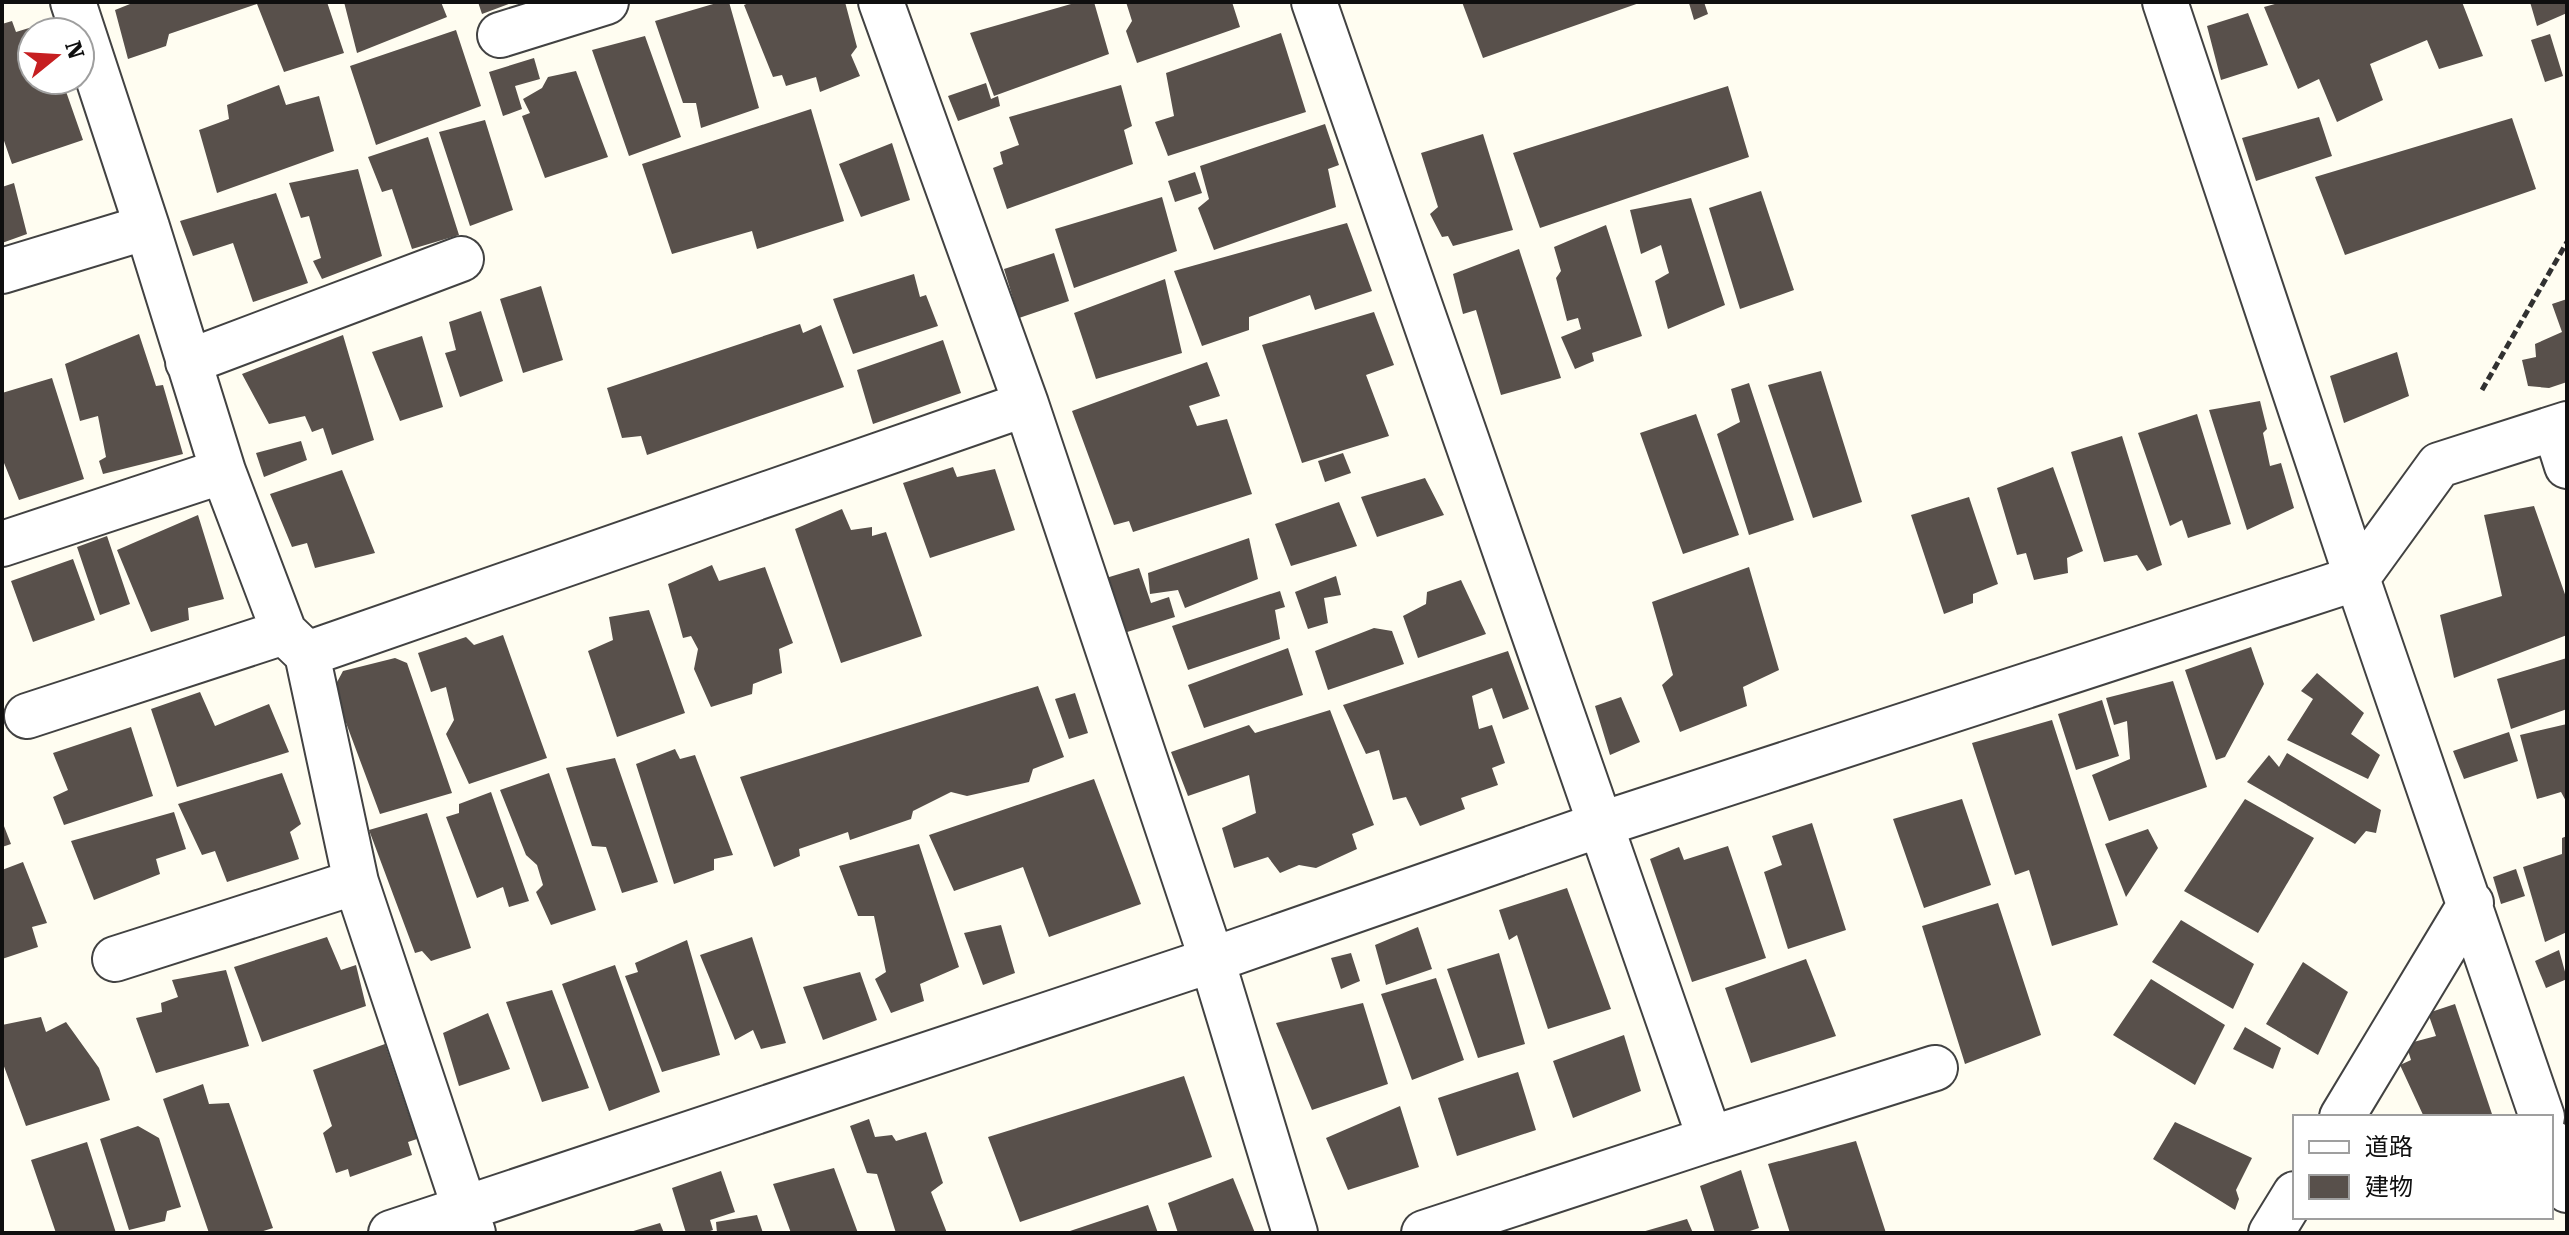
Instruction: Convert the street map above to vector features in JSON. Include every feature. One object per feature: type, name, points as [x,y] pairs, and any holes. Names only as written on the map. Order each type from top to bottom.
[{"type":"street","points":[[73,2],[223,471],[296,643],[356,882],[469,1220]]},
{"type":"street","points":[[500,35],[606,2]]},
{"type":"street","points":[[881,2],[1026,404],[1212,960],[1295,1233]]},
{"type":"street","points":[[1314,2],[1710,1139]]},
{"type":"street","points":[[2165,2],[2357,578],[2541,1115]]},
{"type":"street","points":[[2,271],[147,227]]},
{"type":"street","points":[[188,362],[461,259]]},
{"type":"street","points":[[27,716],[296,643],[1026,404]]},
{"type":"street","points":[[391,1233],[469,1220],[1599,825],[2357,578],[2439,465],[2563,440]]},
{"type":"street","points":[[2,544],[223,471]]},
{"type":"street","points":[[115,959],[356,882]]},
{"type":"street","points":[[2343,1115],[2471,903]]},
{"type":"street","points":[[1424,1233],[1935,1068]]},
{"type":"street","points":[[2553,1148],[2567,1190]]},
{"type":"street","points":[[2271,1233],[2293,1197]]},
{"type":"path","points":[[2439,465],[2567,242]]},
{"type":"building","points":[[135,2],[327,2],[344,53],[284,72],[257,4],[169,34],[166,46],[128,59],[115,10]]},
{"type":"building","points":[[344,2],[441,2],[447,17],[357,53]]},
{"type":"building","points":[[478,2],[514,2],[482,14]]},
{"type":"building","points":[[729,2],[759,108],[701,128],[696,103],[683,103],[655,21]]},
{"type":"building","points":[[751,2],[845,2],[857,47],[851,55],[860,76],[820,92],[816,77],[786,86],[782,75],[773,77],[744,5]]},
{"type":"building","points":[[1078,2],[1094,2],[1109,54],[994,96],[970,33]]},
{"type":"building","points":[[1126,2],[1232,2],[1240,27],[1137,63],[1126,31],[1132,21]]},
{"type":"building","points":[[1462,2],[1642,2],[1483,58]]},
{"type":"building","points":[[1704,2],[1708,14],[1694,20],[1689,3]]},
{"type":"building","points":[[2282,2],[2462,2],[2483,56],[2439,69],[2427,40],[2370,64],[2383,100],[2337,122],[2319,79],[2298,89],[2264,7]]},
{"type":"building","points":[[2530,2],[2567,2],[2567,13],[2537,26]]},
{"type":"building","points":[[2248,13],[2268,65],[2221,80],[2207,26]]},
{"type":"building","points":[[12,21],[16,32],[16,96],[68,96],[83,140],[12,164],[2,135],[2,24]]},
{"type":"building","points":[[456,30],[481,106],[376,145],[350,66]]},
{"type":"building","points":[[1281,33],[1306,112],[1168,156],[1155,122],[1174,116],[1166,73]]},
{"type":"building","points":[[2550,34],[2563,76],[2545,82],[2531,40]]},
{"type":"building","points":[[645,36],[681,137],[629,156],[592,50]]},
{"type":"building","points":[[534,58],[540,79],[515,86],[522,109],[503,116],[489,72]]},
{"type":"building","points":[[576,71],[608,157],[545,178],[522,116],[530,113],[523,99],[542,88],[548,77]]},
{"type":"building","points":[[986,83],[991,99],[998,96],[1000,106],[958,121],[948,96]]},
{"type":"building","points":[[279,85],[286,105],[319,96],[334,151],[217,193],[199,130],[229,119],[227,105]]},
{"type":"building","points":[[1121,85],[1132,126],[1124,130],[1133,164],[1007,209],[993,168],[1003,164],[1000,152],[1019,145],[1009,117]]},
{"type":"building","points":[[1728,86],[1749,157],[1540,228],[1513,153]]},
{"type":"building","points":[[811,109],[844,221],[757,249],[752,231],[672,254],[642,164]]},
{"type":"building","points":[[2319,117],[2332,156],[2256,181],[2242,138]]},
{"type":"building","points":[[2512,118],[2536,189],[2345,255],[2315,177]]},
{"type":"building","points":[[485,120],[513,210],[470,226],[439,132]]},
{"type":"building","points":[[1325,124],[1339,165],[1328,169],[1336,207],[1214,250],[1198,208],[1209,199],[1200,166]]},
{"type":"building","points":[[1483,134],[1513,230],[1453,246],[1448,236],[1442,237],[1430,214],[1438,207],[1421,153]]},
{"type":"building","points":[[428,137],[459,235],[412,249],[392,189],[382,192],[368,157]]},
{"type":"building","points":[[892,143],[910,200],[861,217],[839,164]]},
{"type":"building","points":[[358,169],[382,256],[322,279],[313,261],[321,258],[309,216],[301,218],[289,183]]},
{"type":"building","points":[[1195,172],[1202,193],[1175,202],[1168,181]]},
{"type":"building","points":[[14,183],[27,234],[2,243],[2,187]]},
{"type":"building","points":[[1761,191],[1794,290],[1740,309],[1709,208]]},
{"type":"building","points":[[276,193],[308,283],[253,302],[233,243],[193,256],[180,221]]},
{"type":"building","points":[[1162,197],[1177,251],[1074,288],[1055,229]]},
{"type":"building","points":[[1691,198],[1725,305],[1668,329],[1655,281],[1669,273],[1661,245],[1641,254],[1630,210]]},
{"type":"building","points":[[1347,223],[1372,291],[1315,310],[1310,295],[1249,317],[1249,330],[1202,346],[1174,271]]},
{"type":"building","points":[[1606,225],[1642,336],[1592,353],[1594,361],[1575,369],[1561,337],[1581,329],[1578,318],[1567,321],[1556,278],[1561,271],[1554,247]]},
{"type":"building","points":[[1519,249],[1561,378],[1501,395],[1476,310],[1463,314],[1453,274]]},
{"type":"building","points":[[1054,253],[1069,301],[1019,318],[1004,269]]},
{"type":"building","points":[[914,274],[920,297],[926,295],[938,326],[853,354],[833,299]]},
{"type":"building","points":[[1165,279],[1182,353],[1096,379],[1074,313]]},
{"type":"building","points":[[541,286],[563,360],[523,373],[500,299]]},
{"type":"building","points":[[2567,299],[2567,382],[2549,388],[2528,386],[2522,360],[2536,357],[2535,344],[2562,332],[2552,304]]},
{"type":"building","points":[[481,311],[503,381],[460,397],[445,353],[456,350],[449,322]]},
{"type":"building","points":[[1374,312],[1394,365],[1366,375],[1389,436],[1302,463],[1262,345]]},
{"type":"building","points":[[800,324],[803,333],[821,325],[844,387],[647,455],[641,436],[622,438],[607,388]]},
{"type":"building","points":[[139,334],[156,386],[163,385],[183,454],[103,474],[99,461],[106,457],[98,416],[80,421],[65,364]]},
{"type":"building","points":[[343,335],[374,440],[332,455],[323,428],[312,432],[305,416],[269,424],[242,374]]},
{"type":"building","points":[[422,336],[443,407],[400,421],[372,352]]},
{"type":"building","points":[[943,340],[961,393],[873,424],[857,370]]},
{"type":"building","points":[[2397,352],[2409,396],[2344,423],[2330,376]]},
{"type":"building","points":[[1207,362],[1220,396],[1189,406],[1197,426],[1227,419],[1252,494],[1133,532],[1129,521],[1114,525],[1072,411]]},
{"type":"building","points":[[1821,371],[1862,502],[1813,518],[1768,385]]},
{"type":"building","points":[[52,378],[84,479],[19,500],[2,458],[2,393]]},
{"type":"building","points":[[1749,383],[1794,520],[1749,535],[1717,434],[1740,422],[1731,389]]},
{"type":"building","points":[[2260,401],[2267,429],[2263,433],[2270,466],[2281,463],[2294,508],[2247,530],[2209,410]]},
{"type":"building","points":[[1696,414],[1739,535],[1683,554],[1640,433]]},
{"type":"building","points":[[2197,414],[2231,524],[2188,538],[2182,520],[2170,526],[2138,433]]},
{"type":"building","points":[[2122,436],[2162,565],[2147,571],[2137,555],[2104,562],[2071,452]]},
{"type":"building","points":[[301,441],[307,460],[264,477],[256,453]]},
{"type":"building","points":[[1343,453],[1351,473],[1325,482],[1318,461]]},
{"type":"building","points":[[953,467],[957,477],[995,469],[1015,530],[930,558],[903,483]]},
{"type":"building","points":[[2053,467],[2083,551],[2067,558],[2068,573],[2034,580],[2026,553],[2017,555],[1997,488]]},
{"type":"building","points":[[342,470],[375,553],[315,568],[307,543],[292,547],[270,494]]},
{"type":"building","points":[[1425,478],[1444,515],[1377,537],[1361,497]]},
{"type":"building","points":[[1969,497],[1998,584],[1973,594],[1973,603],[1944,614],[1911,515]]},
{"type":"building","points":[[1339,502],[1357,546],[1291,566],[1275,524]]},
{"type":"building","points":[[2534,506],[2567,600],[2567,635],[2454,678],[2440,615],[2502,596],[2484,515]]},
{"type":"building","points":[[842,509],[851,530],[872,527],[872,536],[886,532],[922,636],[841,663],[795,529]]},
{"type":"building","points":[[198,515],[224,599],[188,608],[189,620],[151,632],[117,550]]},
{"type":"building","points":[[107,536],[130,604],[100,615],[77,547]]},
{"type":"building","points":[[1249,538],[1258,579],[1185,608],[1178,590],[1150,594],[1148,573]]},
{"type":"building","points":[[73,559],[95,620],[33,642],[11,581]]},
{"type":"building","points":[[712,565],[719,581],[765,567],[793,643],[779,649],[782,673],[753,684],[752,694],[711,707],[694,669],[698,649],[691,636],[683,638],[668,584]]},
{"type":"building","points":[[1749,567],[1779,670],[1743,687],[1747,706],[1680,732],[1662,685],[1673,675],[1652,602]]},
{"type":"building","points":[[1139,568],[1151,603],[1169,597],[1175,617],[1124,633],[1106,578]]},
{"type":"building","points":[[1336,576],[1341,595],[1324,598],[1328,623],[1308,629],[1295,592]]},
{"type":"building","points":[[1461,580],[1486,634],[1418,658],[1403,616],[1426,604],[1427,592]]},
{"type":"building","points":[[1280,591],[1285,607],[1275,610],[1280,639],[1188,670],[1172,626]]},
{"type":"building","points":[[649,610],[685,713],[617,737],[588,651],[613,640],[609,617]]},
{"type":"building","points":[[1374,628],[1392,631],[1404,664],[1328,690],[1315,651]]},
{"type":"building","points":[[503,635],[547,758],[469,784],[446,734],[454,720],[446,687],[431,692],[418,653],[466,637],[474,645]]},
{"type":"building","points":[[2251,647],[2264,684],[2225,757],[2216,760],[2185,670]]},
{"type":"building","points":[[1288,648],[1303,695],[1204,728],[1188,685]]},
{"type":"building","points":[[1508,651],[1529,709],[1503,719],[1492,688],[1472,696],[1479,729],[1492,725],[1505,763],[1492,768],[1498,785],[1461,798],[1465,809],[1420,826],[1406,797],[1393,800],[1379,750],[1366,754],[1343,705]]},
{"type":"building","points":[[395,658],[407,663],[452,793],[380,814],[339,704],[336,684],[343,671]]},
{"type":"building","points":[[2567,658],[2567,709],[2511,729],[2497,679]]},
{"type":"building","points":[[2317,673],[2364,713],[2351,734],[2380,755],[2368,779],[2287,740],[2313,699],[2301,691]]},
{"type":"building","points":[[2173,681],[2207,787],[2109,821],[2092,775],[2130,759],[2127,721],[2114,725],[2106,698]]},
{"type":"building","points":[[1038,686],[1064,757],[1033,769],[1029,782],[967,796],[951,792],[913,811],[911,819],[850,840],[848,832],[799,849],[800,856],[774,867],[740,777]]},
{"type":"building","points":[[200,692],[215,726],[269,704],[289,752],[177,787],[151,709]]},
{"type":"building","points":[[1075,693],[1088,733],[1069,739],[1055,699]]},
{"type":"building","points":[[1621,697],[1640,742],[1610,755],[1595,706]]},
{"type":"building","points":[[2102,700],[2119,756],[2076,770],[2058,714]]},
{"type":"building","points":[[1330,710],[1374,825],[1352,834],[1357,849],[1316,868],[1299,865],[1280,873],[1268,857],[1234,868],[1222,828],[1256,813],[1249,775],[1188,796],[1171,752],[1249,725],[1255,733]]},
{"type":"building","points":[[2052,720],[2118,925],[2052,946],[2029,870],[2015,875],[1972,743]]},
{"type":"building","points":[[2567,724],[2567,803],[2561,792],[2537,799],[2520,735]]},
{"type":"building","points":[[131,727],[153,796],[64,825],[53,797],[68,790],[53,753]]},
{"type":"building","points":[[2509,732],[2518,761],[2464,779],[2453,751]]},
{"type":"building","points":[[675,749],[680,759],[695,755],[733,855],[714,859],[714,870],[674,884],[636,764]]},
{"type":"building","points":[[2287,753],[2381,810],[2376,833],[2366,831],[2355,844],[2247,782],[2269,755],[2279,767]]},
{"type":"building","points":[[615,758],[658,882],[622,893],[606,847],[592,846],[566,768]]},
{"type":"building","points":[[282,773],[301,824],[290,832],[299,859],[227,882],[215,851],[202,855],[178,804]]},
{"type":"building","points":[[549,773],[596,910],[551,925],[536,892],[543,885],[537,865],[526,855],[500,790]]},
{"type":"building","points":[[1094,779],[1141,904],[1049,937],[1023,867],[954,891],[929,835]]},
{"type":"building","points":[[491,792],[529,901],[509,907],[503,887],[477,898],[446,817],[459,813],[459,804]]},
{"type":"building","points":[[1962,799],[1991,885],[1924,908],[1893,819]]},
{"type":"building","points":[[2245,799],[2314,838],[2258,933],[2184,891]]},
{"type":"building","points":[[174,812],[186,849],[156,859],[160,874],[94,900],[71,841]]},
{"type":"building","points":[[427,813],[471,948],[431,961],[422,951],[415,953],[369,830]]},
{"type":"building","points":[[2,821],[11,844],[2,847]]},
{"type":"building","points":[[1812,823],[1846,930],[1788,949],[1764,872],[1782,865],[1772,836]]},
{"type":"building","points":[[2148,829],[2158,848],[2126,897],[2105,844]]},
{"type":"building","points":[[2567,836],[2567,932],[2545,942],[2523,867],[2562,854],[2562,838]]},
{"type":"building","points":[[919,844],[959,967],[920,984],[924,1001],[891,1013],[875,979],[886,972],[874,916],[858,916],[839,866]]},
{"type":"building","points":[[1728,846],[1766,958],[1692,982],[1650,859],[1679,847],[1684,860]]},
{"type":"building","points":[[23,862],[47,923],[32,927],[38,947],[2,959],[2,870]]},
{"type":"building","points":[[2516,869],[2525,896],[2501,904],[2493,877]]},
{"type":"building","points":[[1567,888],[1611,1009],[1548,1029],[1517,935],[1509,940],[1499,910]]},
{"type":"building","points":[[1998,903],[2041,1035],[1965,1064],[1922,926]]},
{"type":"building","points":[[2181,920],[2254,964],[2233,1009],[2152,962]]},
{"type":"building","points":[[1001,925],[1015,973],[983,985],[964,933]]},
{"type":"building","points":[[1418,927],[1432,969],[1386,985],[1375,945]]},
{"type":"building","points":[[327,937],[341,970],[356,965],[366,1006],[262,1042],[234,967]]},
{"type":"building","points":[[752,937],[786,1043],[761,1049],[753,1030],[735,1040],[700,955]]},
{"type":"building","points":[[687,940],[720,1055],[662,1072],[625,976],[638,972],[635,963]]},
{"type":"building","points":[[2559,950],[2567,979],[2546,988],[2535,961]]},
{"type":"building","points":[[1351,953],[1360,981],[1341,989],[1331,958]]},
{"type":"building","points":[[1499,953],[1525,1044],[1478,1058],[1447,969]]},
{"type":"building","points":[[1806,959],[1836,1036],[1751,1063],[1725,988]]},
{"type":"building","points":[[2303,962],[2348,992],[2318,1055],[2266,1024]]},
{"type":"building","points":[[615,965],[660,1092],[609,1111],[562,984]]},
{"type":"building","points":[[226,970],[249,1046],[156,1073],[136,1018],[162,1012],[161,1003],[178,997],[172,980]]},
{"type":"building","points":[[860,972],[877,1020],[823,1040],[803,987]]},
{"type":"building","points":[[1436,978],[1464,1060],[1412,1080],[1381,994]]},
{"type":"building","points":[[2151,979],[2225,1025],[2195,1085],[2113,1035]]},
{"type":"building","points":[[552,990],[589,1088],[542,1102],[506,1002]]},
{"type":"building","points":[[1363,1003],[1388,1084],[1312,1110],[1276,1023]]},
{"type":"building","points":[[2455,1004],[2492,1115],[2423,1115],[2400,1065],[2411,1060],[2406,1044],[2436,1036],[2428,1013]]},
{"type":"building","points":[[488,1013],[510,1069],[459,1086],[443,1033]]},
{"type":"building","points":[[41,1017],[46,1032],[66,1022],[99,1068],[110,1100],[26,1126],[2,1061],[2,1025]]},
{"type":"building","points":[[2245,1027],[2281,1048],[2273,1069],[2233,1049]]},
{"type":"building","points":[[1624,1035],[1641,1091],[1573,1118],[1553,1061]]},
{"type":"building","points":[[385,1044],[417,1139],[408,1142],[412,1155],[350,1177],[348,1169],[336,1173],[323,1133],[332,1126],[313,1070]]},
{"type":"building","points":[[1518,1072],[1536,1130],[1457,1156],[1438,1098]]},
{"type":"building","points":[[1184,1076],[1212,1157],[1020,1222],[988,1137]]},
{"type":"building","points":[[203,1084],[209,1104],[229,1103],[273,1228],[257,1233],[209,1233],[163,1099]]},
{"type":"building","points":[[1400,1106],[1419,1167],[1348,1190],[1326,1138]]},
{"type":"building","points":[[869,1119],[875,1137],[892,1135],[896,1141],[926,1132],[943,1183],[931,1192],[947,1233],[896,1233],[877,1174],[867,1173],[850,1126]]},
{"type":"building","points":[[2175,1122],[2252,1158],[2236,1190],[2239,1199],[2235,1210],[2153,1159]]},
{"type":"building","points":[[138,1126],[159,1138],[181,1207],[167,1211],[165,1221],[129,1230],[100,1139]]},
{"type":"building","points":[[1856,1141],[1886,1233],[1790,1233],[1768,1164]]},
{"type":"building","points":[[87,1142],[116,1233],[56,1233],[31,1160]]},
{"type":"building","points":[[834,1168],[858,1233],[791,1233],[773,1184]]},
{"type":"building","points":[[1741,1170],[1759,1228],[1744,1233],[1715,1233],[1700,1186]]},
{"type":"building","points":[[721,1171],[735,1212],[710,1220],[713,1230],[686,1233],[672,1188]]},
{"type":"building","points":[[1233,1178],[1255,1233],[1178,1233],[1168,1203]]},
{"type":"building","points":[[1148,1205],[1158,1233],[1067,1233],[1067,1232]]},
{"type":"building","points":[[757,1215],[763,1233],[717,1233],[716,1222]]},
{"type":"building","points":[[1687,1219],[1693,1233],[1642,1233],[1642,1232]]},
{"type":"building","points":[[660,1223],[664,1233],[630,1233],[630,1232]]}]
